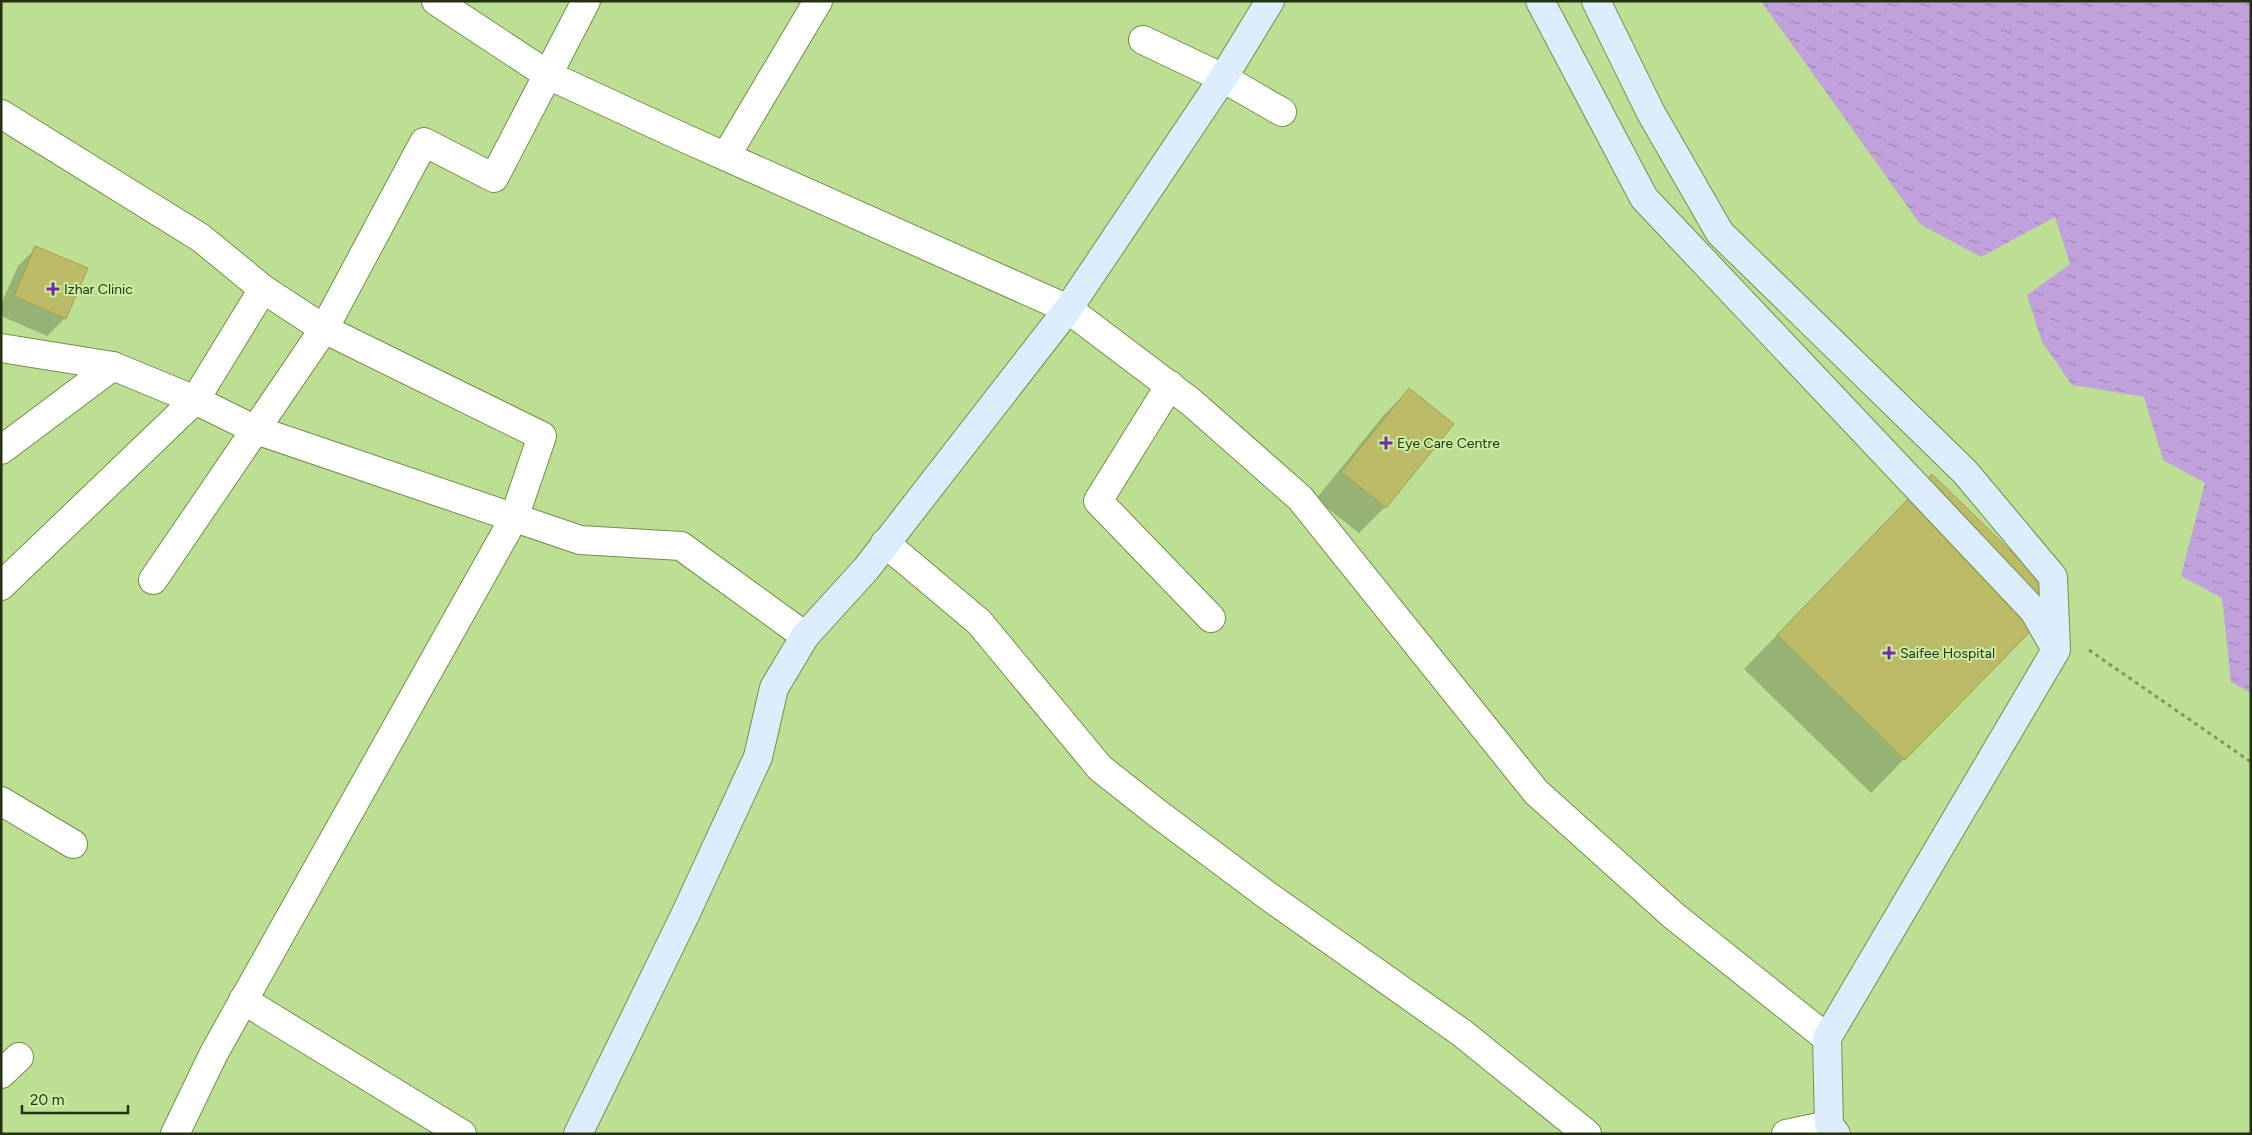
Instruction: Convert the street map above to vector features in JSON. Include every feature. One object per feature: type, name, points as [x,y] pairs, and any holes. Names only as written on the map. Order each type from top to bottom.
[{"type":"main road","points":[[578,1134],[685,915],[758,757],[774,688],[805,636],[866,569],[1068,308],[1223,78],[1270,1]]},
{"type":"main road","points":[[1540,1],[1644,198],[2044,603],[2069,647],[1827,1038],[1832,1130]]},
{"type":"main road","points":[[1596,1],[1651,113],[1720,233],[1965,472],[2053,577],[2044,603]]},
{"type":"street","points":[[436,1],[548,75],[1068,308],[1170,385],[1300,498],[1536,792],[1674,916],[1827,1038]]},
{"type":"street","points":[[153,580],[324,329],[424,142],[494,178],[586,1]]},
{"type":"street","points":[[726,156],[818,1]]},
{"type":"street","points":[[1143,40],[1223,78],[1282,112]]},
{"type":"street","points":[[1,114],[201,238],[263,288],[324,329],[542,436],[514,518],[243,1000],[214,1053],[175,1134]]},
{"type":"street","points":[[1,586],[195,400],[263,288]]},
{"type":"street","points":[[1,348],[113,366],[195,400],[256,430],[580,540],[681,546],[805,636]]},
{"type":"street","points":[[1,450],[113,366]]},
{"type":"street","points":[[1170,385],[1098,500],[1211,618]]},
{"type":"street","points":[[885,543],[979,622],[1100,768],[1156,813],[1268,896],[1462,1033],[1587,1134]]},
{"type":"street","points":[[1,802],[73,844]]},
{"type":"street","points":[[243,1000],[462,1134]]},
{"type":"street","points":[[1786,1134],[1832,1130]]},
{"type":"path","points":[[2069,647],[2251,762]]},
{"type":"water","points":[[1761,1],[2251,1],[2251,693],[2231,682],[2222,598],[2181,576],[2205,483],[2163,460],[2144,397],[2072,385],[2042,342],[2027,295],[2070,264],[2055,217],[1981,257],[1920,224]]},
{"type":"building","points":[[35,246],[88,268],[66,319],[14,296]]},
{"type":"building","points":[[1409,388],[1454,424],[1386,508],[1341,472]]},
{"type":"building","points":[[1932,474],[2061,600],[1905,760],[1777,635]]},
{"type":"place","name":"Izhar Clinic","points":[[53,289]]},
{"type":"place","name":"Eye Care Centre","points":[[1386,443]]},
{"type":"place","name":"Saifee Hospital","points":[[1889,653]]}]
